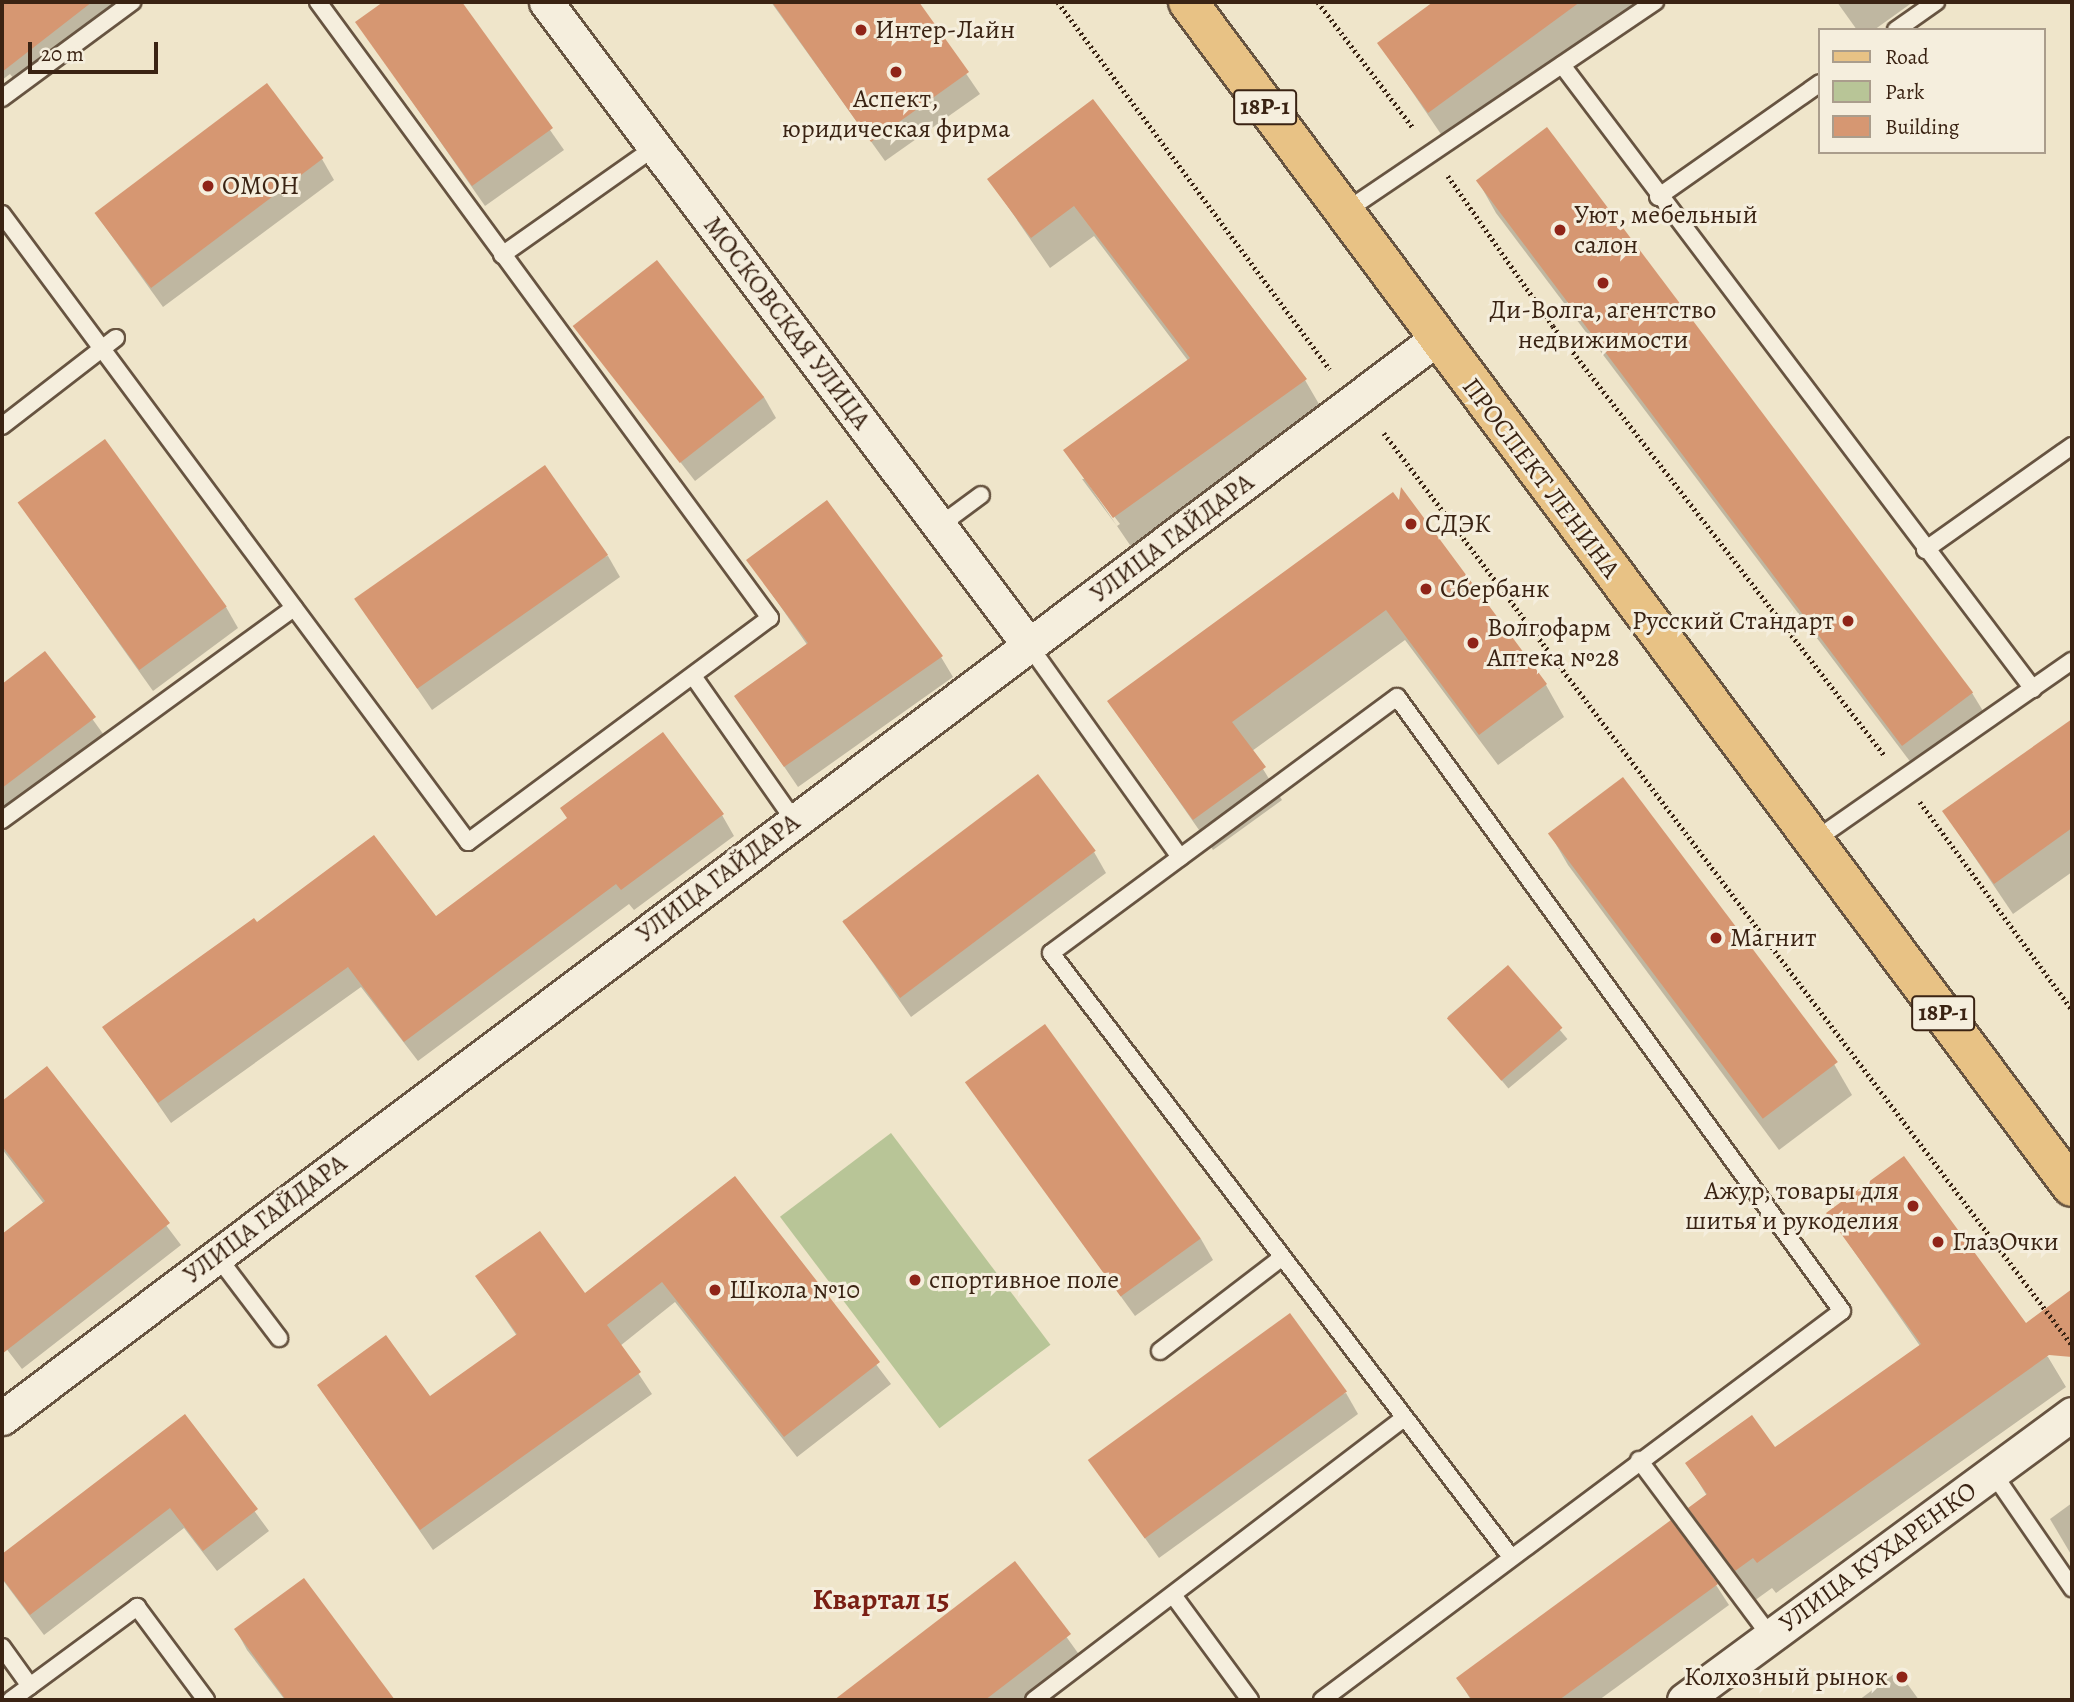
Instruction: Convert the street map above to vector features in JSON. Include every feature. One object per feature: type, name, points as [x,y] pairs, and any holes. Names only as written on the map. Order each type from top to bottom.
[{"type":"main road","name":"ПРОСПЕКТ ЛЕНИНА","points":[[1188,2],[1436,339],[1815,840],[2072,1186]]},
{"type":"street","name":"МОСКОВСКАЯ УЛИЦА","points":[[546,2],[1028,644]]},
{"type":"street","name":"УЛИЦА ГАЙДАРА","points":[[2,1418],[1436,339]]},
{"type":"street","name":"УЛИЦА КУХАРЕНКО","points":[[1684,1700],[2072,1414]]},
{"type":"lane","points":[[2,98],[132,2]]},
{"type":"lane","points":[[2,214],[468,842],[770,618],[318,2]]},
{"type":"lane","points":[[1343,213],[1654,2]]},
{"type":"lane","points":[[1899,28],[1936,2]]},
{"type":"lane","points":[[1562,65],[1658,197],[2033,689]]},
{"type":"lane","points":[[1658,197],[1818,84]]},
{"type":"lane","points":[[502,255],[655,146]]},
{"type":"lane","points":[[2,426],[116,338]]},
{"type":"lane","points":[[1925,550],[2072,446]]},
{"type":"lane","points":[[939,526],[981,495]]},
{"type":"lane","points":[[2,820],[294,608]]},
{"type":"lane","points":[[1028,644],[1180,857]]},
{"type":"lane","points":[[1815,840],[2072,661]]},
{"type":"lane","points":[[693,676],[794,820]]},
{"type":"lane","points":[[1322,1700],[1511,1557],[1639,1460],[1842,1311],[1397,697],[1051,953],[1511,1557]]},
{"type":"lane","points":[[217,1256],[279,1338]]},
{"type":"lane","points":[[1160,1351],[1282,1258]]},
{"type":"lane","points":[[1034,1700],[1404,1418]]},
{"type":"lane","points":[[1639,1460],[1770,1636]]},
{"type":"lane","points":[[1993,1473],[2072,1588]]},
{"type":"lane","points":[[1173,1595],[1250,1700]]},
{"type":"lane","points":[[11,1700],[137,1607],[206,1700]]},
{"type":"lane","points":[[2,1647],[30,1686]]},
{"type":"path","points":[[1058,2],[1337,378]]},
{"type":"path","points":[[1318,2],[1431,152],[1553,326],[1903,779],[2072,1010]]},
{"type":"path","points":[[1384,433],[2072,1345]]},
{"type":"green space","name":"спортивное поле","points":[[891,1133],[1050,1345],[939,1428],[780,1217]]},
{"type":"building","points":[[2,2],[92,2],[2,72]]},
{"type":"building","points":[[383,2],[462,2],[553,128],[472,186],[355,22]]},
{"type":"building","points":[[772,2],[919,2],[969,72],[871,142]]},
{"type":"building","points":[[1433,2],[1580,2],[1428,113],[1377,43]]},
{"type":"building","name":"ОМОН","points":[[267,83],[324,158],[151,288],[94,213]]},
{"type":"building","points":[[1093,99],[1307,379],[1113,518],[1063,450],[1190,358],[1074,206],[1031,238],[987,179]]},
{"type":"building","points":[[1547,127],[1973,692],[1902,746],[1476,181]]},
{"type":"building","points":[[657,260],[764,397],[680,463],[573,326]]},
{"type":"building","points":[[105,439],[227,606],[139,670],[18,502]]},
{"type":"building","points":[[545,465],[608,555],[417,689],[354,599]]},
{"type":"building","points":[[1401,487],[1547,684],[1479,735],[1386,610],[1232,722],[1266,767],[1193,820],[1107,701],[1393,492],[1399,500]]},
{"type":"building","points":[[827,500],[943,656],[784,767],[734,696],[808,643],[746,560]]},
{"type":"building","points":[[45,651],[96,717],[2,788],[2,684]]},
{"type":"building","points":[[2072,719],[2072,828],[1994,884],[1942,811]]},
{"type":"building","points":[[663,732],[724,814],[621,890],[616,884],[404,1042],[348,967],[158,1103],[102,1027],[254,918],[257,922],[374,835],[436,916],[567,818],[560,808]]},
{"type":"building","points":[[1038,774],[1096,851],[900,998],[842,921]]},
{"type":"building","points":[[1623,777],[1838,1062],[1763,1119],[1548,834]]},
{"type":"building","points":[[1508,965],[1562,1028],[1501,1081],[1447,1018]]},
{"type":"building","points":[[1045,1024],[1201,1238],[1121,1297],[965,1082]]},
{"type":"building","points":[[47,1066],[170,1223],[2,1354],[2,1234],[45,1201],[2,1146],[2,1101]]},
{"type":"building","points":[[1904,1156],[2026,1323],[2072,1289],[2072,1357],[2049,1355],[1757,1563],[1753,1558],[1735,1571],[1688,1508],[1707,1494],[1685,1463],[1752,1415],[1775,1447],[1921,1344],[1826,1213]]},
{"type":"building","points":[[735,1176],[880,1362],[784,1437],[662,1282],[607,1325],[641,1372],[420,1530],[317,1385],[386,1335],[430,1396],[517,1334],[475,1276],[540,1231],[585,1293]]},
{"type":"building","points":[[1290,1313],[1347,1391],[1145,1538],[1088,1460]]},
{"type":"building","points":[[185,1414],[258,1509],[203,1551],[170,1508],[30,1615],[2,1578],[2,1554]]},
{"type":"building","points":[[1671,1520],[1718,1584],[1559,1700],[1472,1700],[1456,1678]]},
{"type":"building","points":[[1015,1561],[1071,1634],[985,1700],[834,1700]]},
{"type":"building","points":[[304,1578],[395,1700],[286,1700],[234,1629]]},
{"type":"place","name":"Интер-Лайн","points":[[861,30]]},
{"type":"place","name":"Аспект, юридическая фирма","points":[[896,72]]},
{"type":"place","name":"ОМОН","points":[[208,186]]},
{"type":"place","name":"Уют, мебельный салон","points":[[1560,230]]},
{"type":"place","name":"Ди-Волга, агентство недвижимости","points":[[1603,283]]},
{"type":"place","name":"СДЭК","points":[[1411,524]]},
{"type":"place","name":"Сбербанк","points":[[1426,589]]},
{"type":"place","name":"Русский Стандарт","points":[[1848,621]]},
{"type":"place","name":"Волгофарм Аптека №28","points":[[1473,643]]},
{"type":"place","name":"Магнит","points":[[1716,938]]},
{"type":"place","name":"Ажур, товары для шитья и рукоделия","points":[[1913,1206]]},
{"type":"place","name":"ГлазОчки","points":[[1938,1242]]},
{"type":"place","name":"спортивное поле","points":[[915,1280]]},
{"type":"place","name":"Школа №10","points":[[715,1290]]},
{"type":"place","name":"Колхозный рынок","points":[[1902,1677]]},
{"type":"district","name":"Квартал 15","points":[[881,1599]]}]
